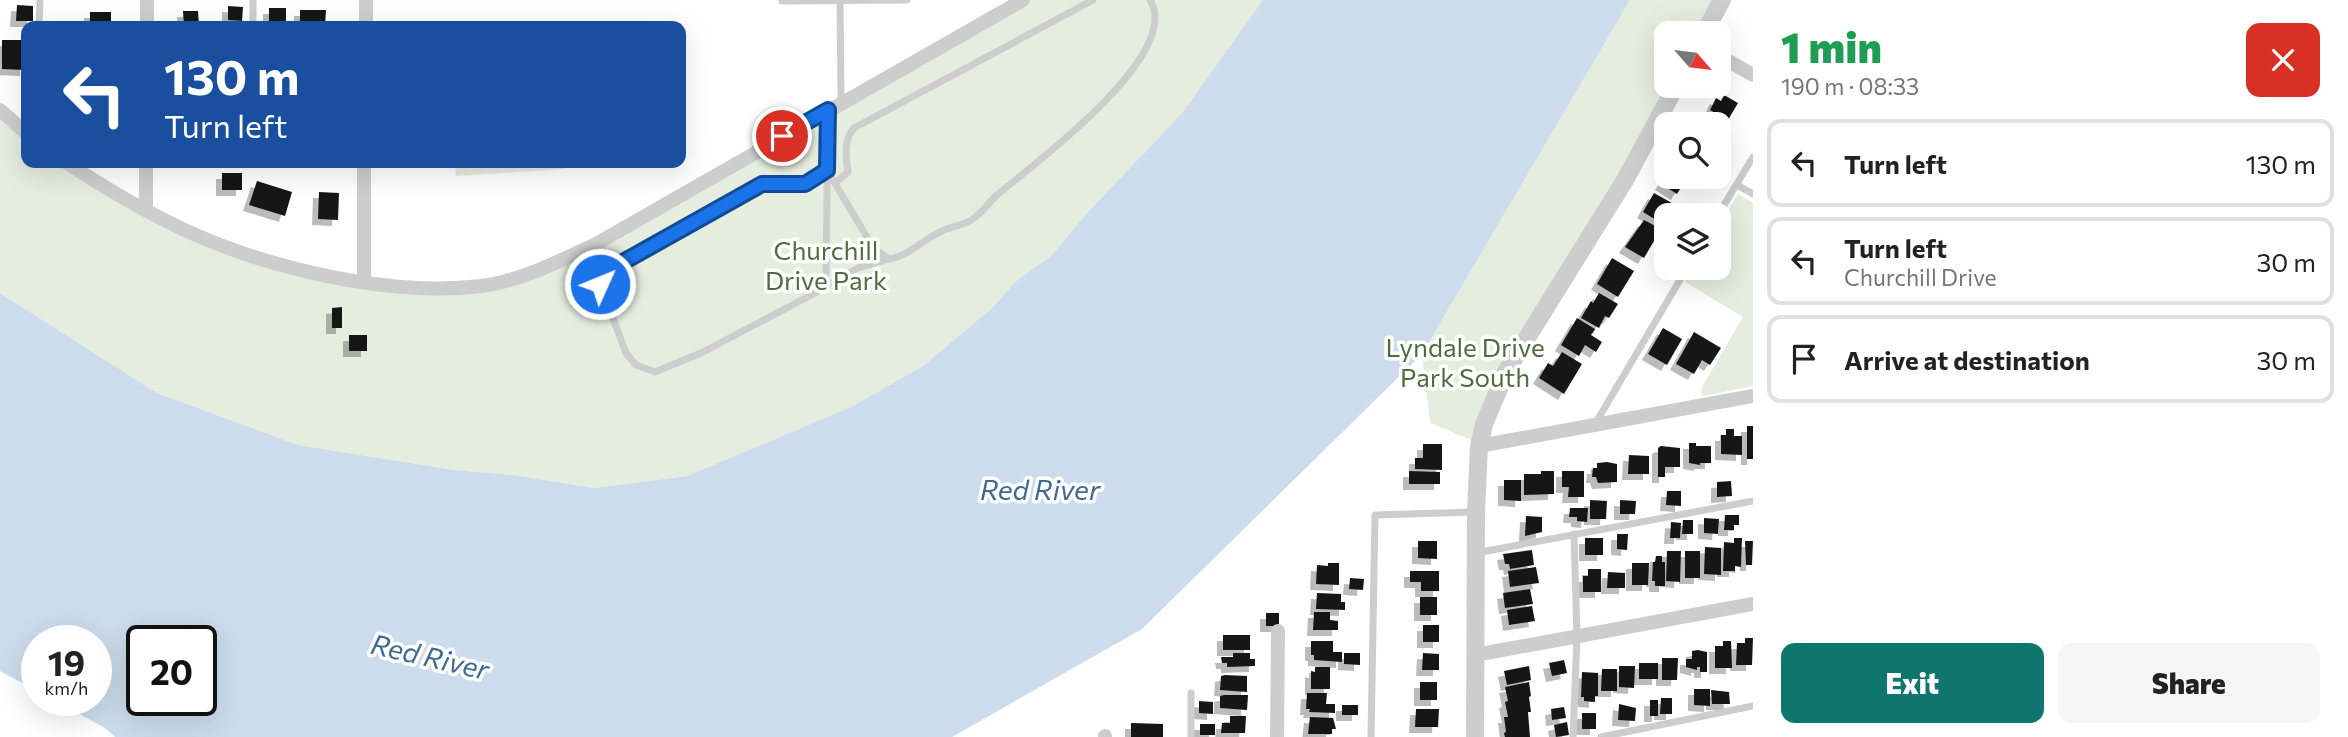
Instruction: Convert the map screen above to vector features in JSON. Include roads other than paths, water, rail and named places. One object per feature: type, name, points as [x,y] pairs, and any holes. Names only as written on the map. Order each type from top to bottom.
[{"type":"street","points":[[147,0],[147,21]]},
{"type":"street","points":[[366,0],[366,21]]},
{"type":"street","points":[[76,168],[188,232],[284,264],[364,282],[414,289],[483,286],[541,270],[596,244],[1023,0]]},
{"type":"street","points":[[1710,21],[1721,0]]},
{"type":"street","points":[[1731,62],[1753,75]]},
{"type":"street","points":[[1475,737],[1476,512],[1479,446],[1484,424],[1507,370],[1625,180],[1669,98]]},
{"type":"street","points":[[0,110],[21,129]]},
{"type":"street","points":[[146,168],[146,209]]},
{"type":"street","points":[[364,282],[365,168]]},
{"type":"street","points":[[1479,446],[1753,396]]},
{"type":"street","points":[[1475,655],[1753,604]]},
{"type":"street","points":[[1277,737],[1278,631]]},
{"type":"lane","points":[[39,21],[40,0]]},
{"type":"lane","points":[[253,0],[253,21]]},
{"type":"lane","points":[[782,1],[907,0]]},
{"type":"lane","points":[[835,183],[848,172],[846,145],[848,135],[854,128],[1093,0]]},
{"type":"lane","points":[[822,284],[825,286],[858,268],[902,257],[940,232],[973,220],[995,196],[1060,144],[1106,99],[1144,54],[1155,27],[1155,8],[1150,0]]},
{"type":"lane","points":[[827,170],[805,184],[762,184],[602,276],[600,284],[626,353],[636,365],[655,372],[724,341],[817,292],[822,284],[826,276],[827,170],[835,106],[840,1]]},
{"type":"lane","points":[[1725,203],[1753,157]]},
{"type":"lane","points":[[827,170],[874,249],[888,259]]},
{"type":"lane","points":[[1737,184],[1753,194]]},
{"type":"lane","points":[[1594,426],[1681,280]]},
{"type":"lane","points":[[1476,553],[1753,500]]},
{"type":"lane","points":[[1371,737],[1375,515],[1476,512]]},
{"type":"lane","points":[[1573,737],[1577,636],[1574,534]]},
{"type":"lane","points":[[1191,693],[1191,737]]},
{"type":"lane","points":[[1601,737],[1753,706]]},
{"type":"water","name":"Red River","points":[[1263,0],[1630,0],[1422,354],[1142,629],[952,737],[115,737],[83,716],[112,716],[112,625],[21,625],[21,682],[0,671],[0,293],[157,393],[298,445],[454,470],[513,475],[594,488],[687,476],[851,407],[923,366],[993,307],[1015,282],[1052,255],[1086,214],[1183,112]]},
{"type":"park label","name":"Churchill Drive Park","points":[[826,266]]},
{"type":"park label","name":"Lyndale Drive Park South","points":[[1465,363]]}]
